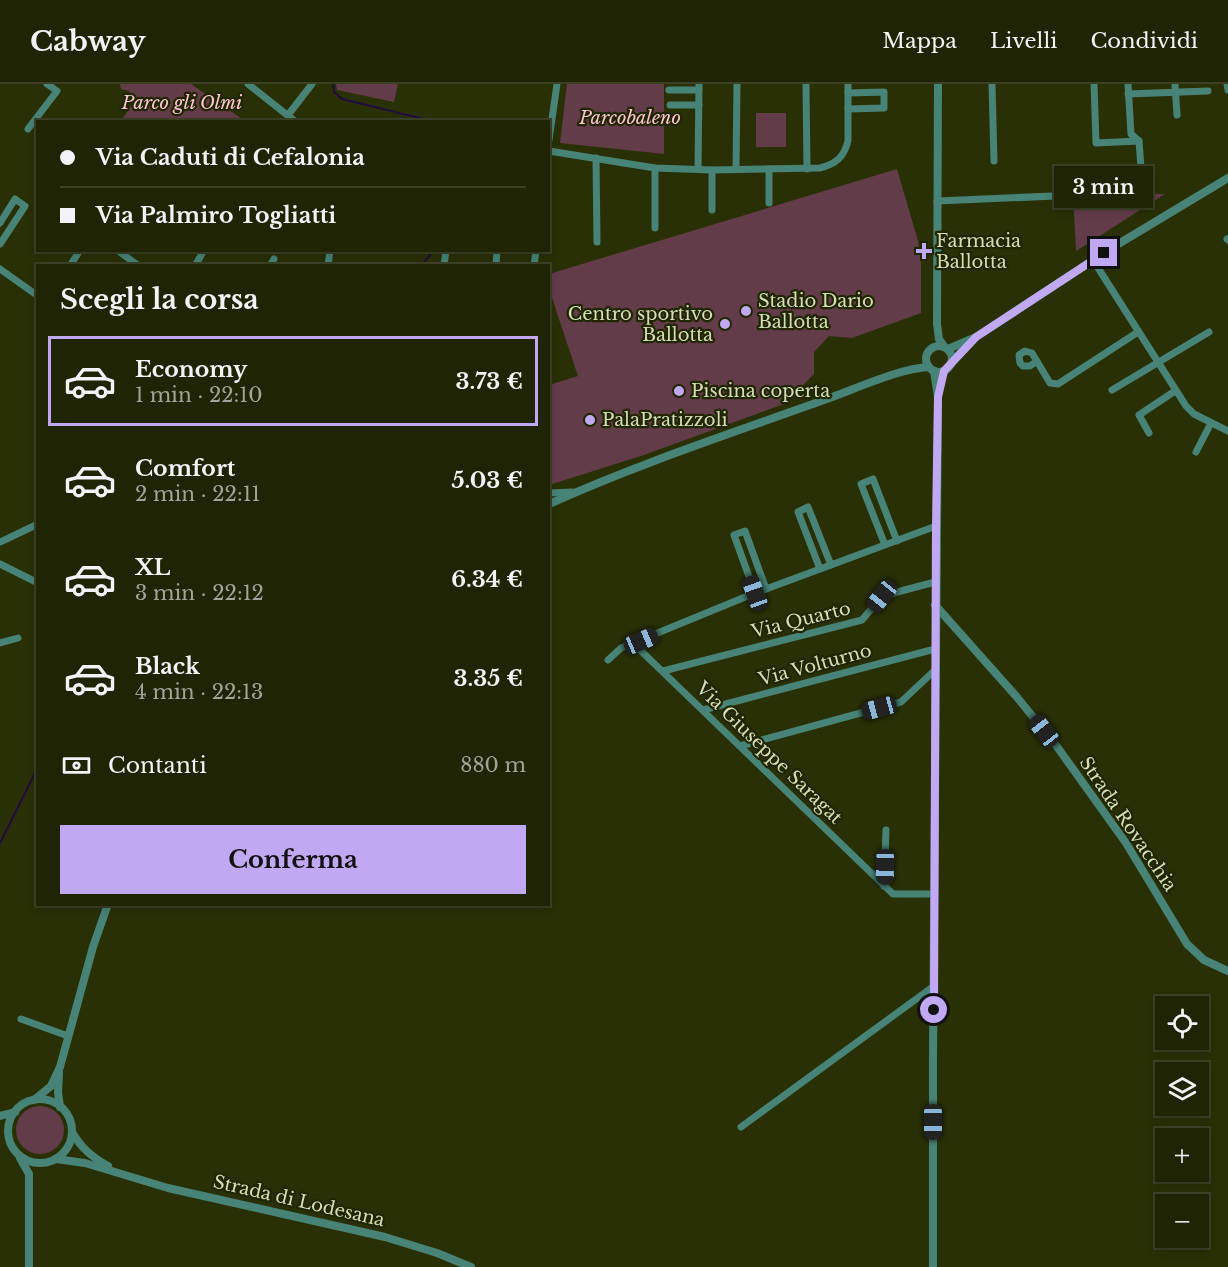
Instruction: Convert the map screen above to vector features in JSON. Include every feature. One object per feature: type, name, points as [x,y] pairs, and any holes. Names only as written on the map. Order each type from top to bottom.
[{"type":"street","points":[[28,129],[57,91],[47,84]]},
{"type":"street","points":[[248,84],[294,120]]},
{"type":"street","points":[[288,115],[312,84]]},
{"type":"street","points":[[736,169],[737,84]]},
{"type":"street","points":[[806,84],[807,169]]},
{"type":"street","points":[[550,151],[655,168],[807,169],[831,165],[840,159],[846,150],[848,141],[848,84]]},
{"type":"street","points":[[938,84],[937,324],[939,339],[952,356],[938,397]]},
{"type":"street","points":[[992,84],[994,161]]},
{"type":"street","points":[[1094,84],[1096,143],[1139,141]]},
{"type":"street","points":[[1128,84],[1131,134],[1139,141],[1142,181]]},
{"type":"street","points":[[1227,84],[1228,90]]},
{"type":"street","points":[[550,131],[555,85]]},
{"type":"street","points":[[669,90],[699,87],[698,169]]},
{"type":"street","points":[[1128,94],[1175,88],[1208,91]]},
{"type":"street","points":[[1175,88],[1177,115]]},
{"type":"street","points":[[848,93],[884,92],[884,108],[848,109]]},
{"type":"street","points":[[670,105],[699,105]]},
{"type":"street","points":[[596,158],[597,242]]},
{"type":"street","points":[[655,168],[655,228]]},
{"type":"street","points":[[769,169],[769,203]]},
{"type":"street","points":[[712,170],[712,210]]},
{"type":"street","points":[[550,504],[901,373],[947,367],[976,337],[1093,260],[1228,178]]},
{"type":"street","points":[[937,201],[1101,194]]},
{"type":"street","points":[[0,223],[15,199],[25,206],[0,244]]},
{"type":"street","points":[[1093,260],[1185,406],[1194,414],[1228,431]]},
{"type":"street","points":[[0,269],[36,295]]},
{"type":"street","points":[[933,1267],[935,582],[938,397],[931,369],[926,361],[937,324]]},
{"type":"street","points":[[1037,361],[1050,383],[1058,384],[1138,332]]},
{"type":"street","points":[[1112,390],[1209,332]]},
{"type":"street","points":[[901,373],[936,345],[946,347],[976,337]]},
{"type":"street","points":[[1149,433],[1138,415],[1175,391]]},
{"type":"street","points":[[1196,452],[1211,423]]},
{"type":"street","points":[[885,545],[861,484],[873,479],[897,541]]},
{"type":"street","points":[[550,493],[581,491]]},
{"type":"street","points":[[820,569],[798,512],[808,507],[831,565]]},
{"type":"street","points":[[0,542],[36,525]]},
{"type":"street","points":[[608,660],[621,648],[755,593],[936,526]]},
{"type":"street","points":[[755,593],[734,535],[745,531],[766,589]]},
{"type":"street","points":[[0,564],[36,582]]},
{"type":"street","name":"Via Quarto","points":[[663,671],[862,620],[882,596],[935,582]]},
{"type":"street","name":"Strada Rovacchia","points":[[935,605],[1016,696],[1058,748],[1126,843],[1187,944],[1204,960],[1228,971]]},
{"type":"street","points":[[0,643],[18,638]]},
{"type":"street","name":"Via Giuseppe Saragat","points":[[641,641],[638,648],[893,894],[934,894]]},
{"type":"street","name":"Via Volturno","points":[[703,710],[935,649]]},
{"type":"street","points":[[740,746],[901,702],[935,670]]},
{"type":"street","points":[[884,886],[886,830]]},
{"type":"street","points":[[60,1107],[58,1092],[60,1067],[93,947],[107,906]]},
{"type":"street","points":[[741,1127],[934,986]]},
{"type":"street","points":[[21,1019],[68,1036]]},
{"type":"street","points":[[29,1267],[29,1174],[12,1147],[9,1124],[15,1112],[23,1104],[34,1100],[51,1086],[60,1067]]},
{"type":"street","points":[[34,1100],[48,1100],[60,1107],[69,1118],[72,1132],[89,1155],[118,1172]]},
{"type":"street","points":[[0,1116],[15,1112]]},
{"type":"street","points":[[0,1129],[9,1137]]},
{"type":"street","points":[[56,1159],[66,1150],[72,1132]]},
{"type":"street","points":[[19,1155],[32,1162],[56,1159],[85,1163],[118,1172]]},
{"type":"street","points":[[30,1185],[33,1173],[46,1162]]},
{"type":"street","name":"Strada di Lodesana","points":[[118,1172],[168,1188],[394,1240],[437,1253],[471,1267]]},
{"type":"green space","name":"Parco gli Olmi","points":[[120,84],[191,84],[244,120],[122,120],[133,103],[129,91],[121,89]]},
{"type":"green space","points":[[336,84],[398,84],[394,102],[337,90]]},
{"type":"green space","name":"Parcobaleno","points":[[567,84],[664,84],[664,154],[560,143]]},
{"type":"green space","points":[[756,113],[786,113],[786,147],[756,147]]},
{"type":"green space","name":"Centro sportivo Ballotta","points":[[897,169],[918,241],[921,262],[921,313],[852,338],[829,336],[814,352],[814,374],[784,404],[644,455],[550,485],[550,385],[578,376],[550,292],[550,274]]},
{"type":"green space","points":[[1165,194],[1076,251],[1073,195]]},
{"type":"green space","points":[[35,1106],[45,1106],[60,1116],[64,1130],[63,1139],[54,1150],[45,1154],[35,1154],[20,1144],[16,1135],[16,1125],[26,1110]]},
{"type":"waterway","points":[[333,84],[334,92],[342,99],[428,120]]},
{"type":"waterway","points":[[423,264],[432,252]]},
{"type":"waterway","points":[[0,843],[36,771]]},
{"type":"place","name":"Farmacia Ballotta","points":[[924,251]]},
{"type":"place","name":"Stadio Dario Ballotta","points":[[746,311]]},
{"type":"place","name":"Centro sportivo Ballotta","points":[[725,324]]},
{"type":"place","name":"Piscina coperta","points":[[679,391]]},
{"type":"place","name":"PalaPratizzoli","points":[[590,420]]},
{"type":"route","points":[[934,1010],[936,526],[940,384],[944,371],[976,337],[1104,253]]}]
